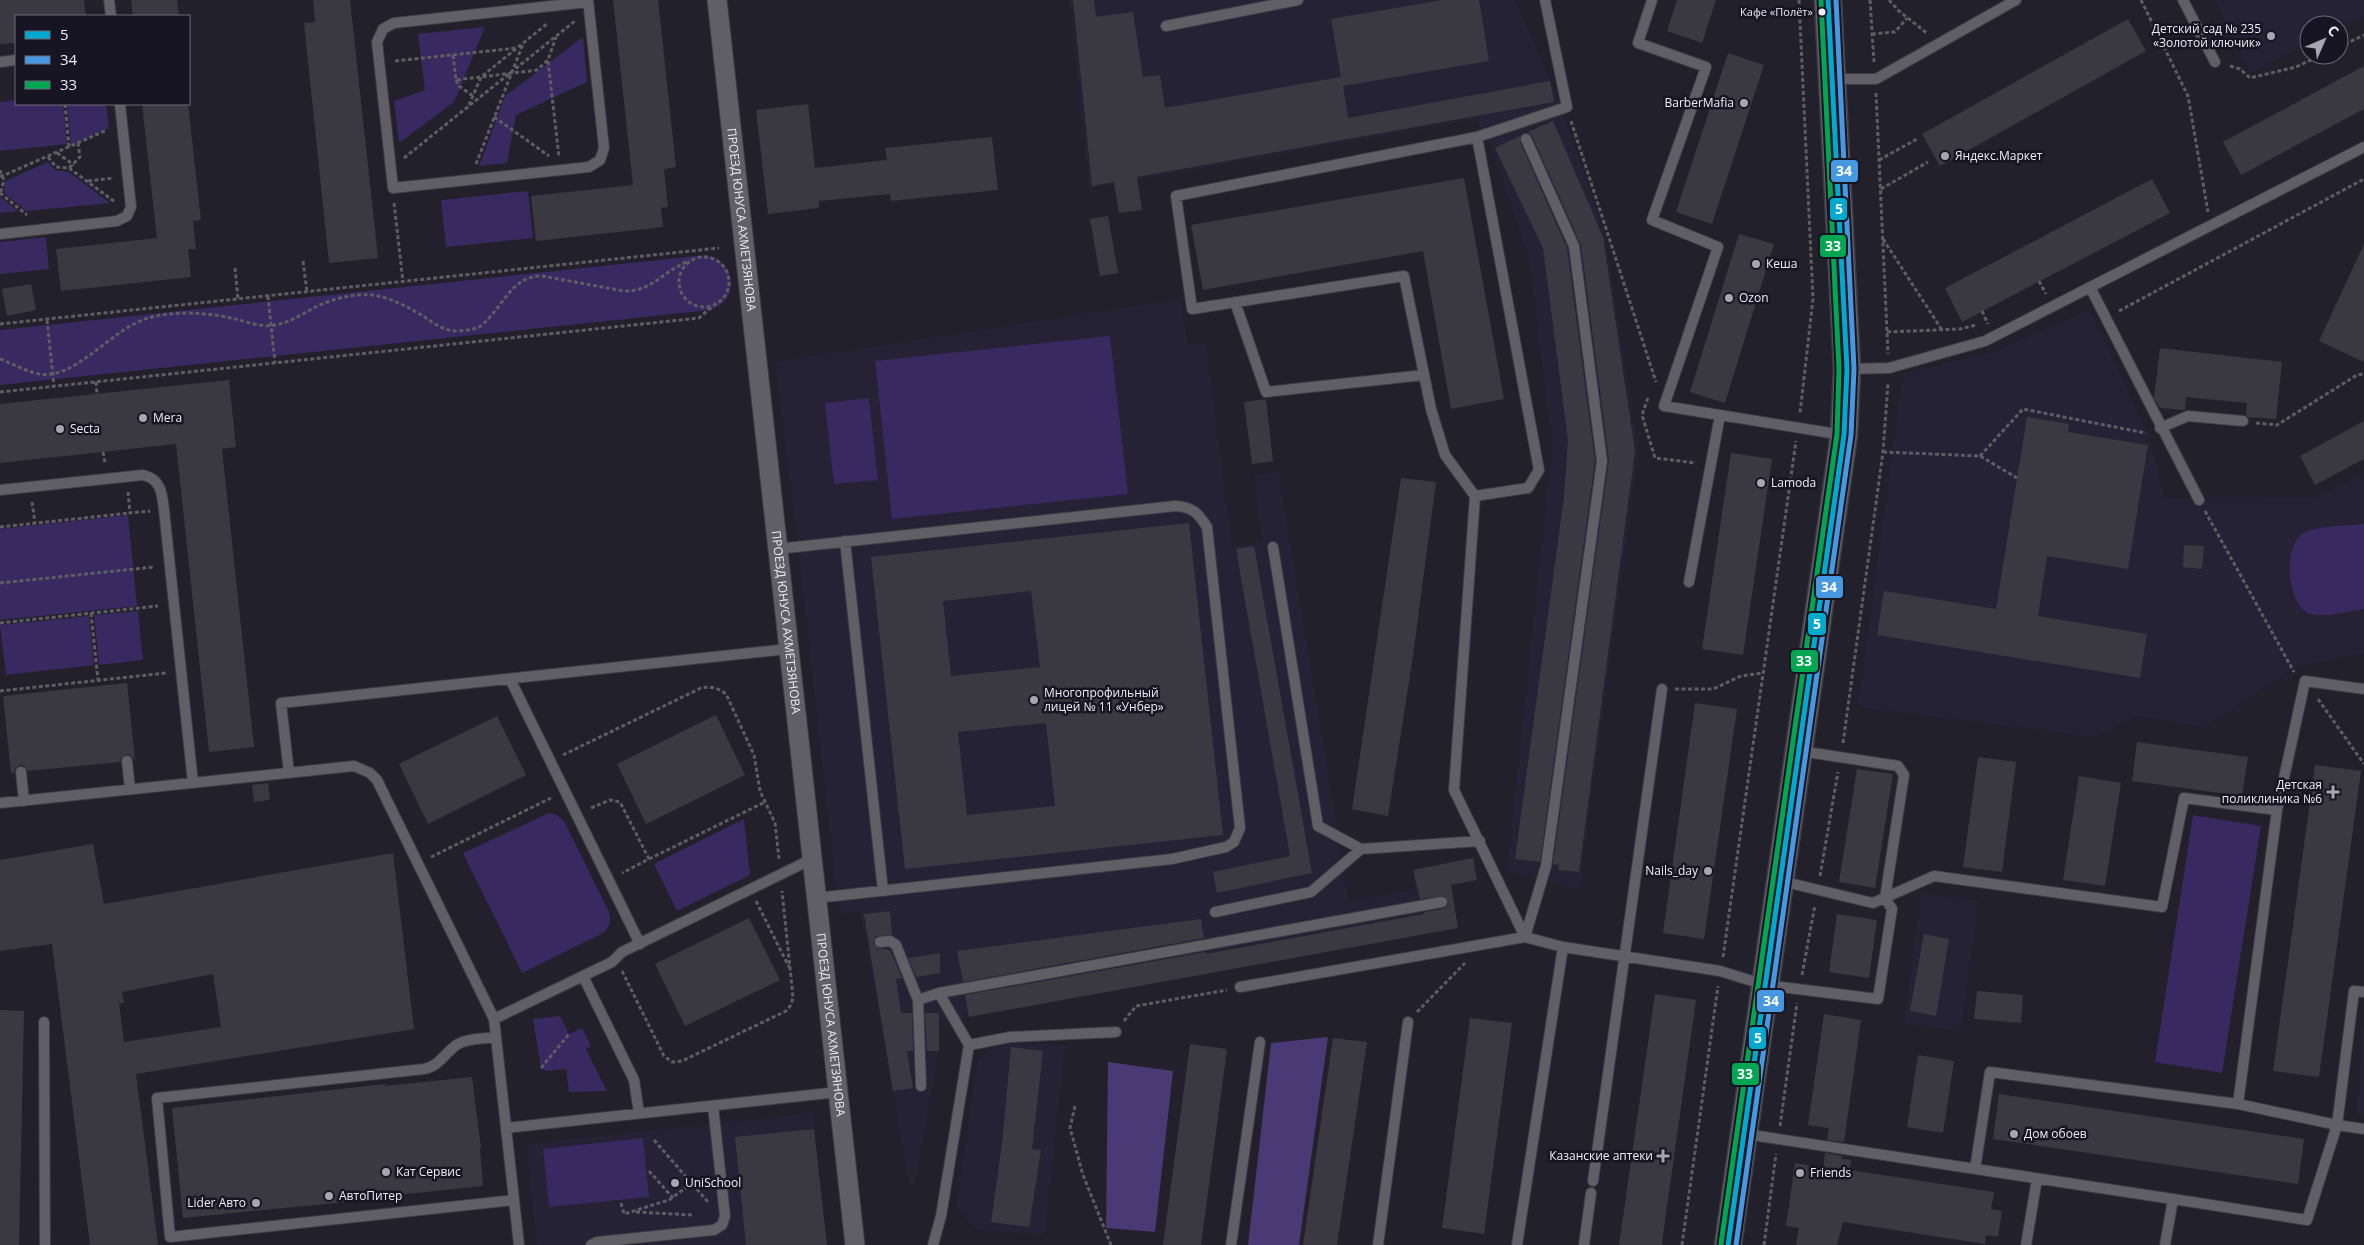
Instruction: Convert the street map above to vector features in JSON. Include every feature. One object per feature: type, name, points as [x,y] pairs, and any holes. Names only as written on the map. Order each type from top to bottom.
[{"type":"street","name":"ПРОЕЗД ЮНУСА АХМЕТЗЯНОВА","points":[[717,0],[855,1245]]},
{"type":"street","points":[[1728,1245],[1844,435],[1847,369],[1828,0]]},
{"type":"lane","points":[[109,0],[110,15]]},
{"type":"lane","points":[[1166,26],[1298,0]]},
{"type":"lane","points":[[1525,937],[1454,790],[1475,496],[1445,455],[1424,375],[1404,276],[1192,309],[1176,196],[1477,137],[1566,106],[1545,0]]},
{"type":"lane","points":[[1652,0],[1638,43],[1706,68],[1652,220],[1718,247],[1664,406],[1844,435]]},
{"type":"lane","points":[[1833,79],[1876,79],[2016,0]]},
{"type":"lane","points":[[2183,0],[2215,62]]},
{"type":"lane","points":[[572,4],[588,4],[604,148],[600,160],[589,167],[393,188],[377,42],[383,30],[394,23],[572,4]]},
{"type":"lane","points":[[0,62],[15,60]]},
{"type":"lane","points":[[0,234],[117,221],[129,213],[131,207],[120,105]]},
{"type":"lane","points":[[1475,496],[1528,488],[1539,470],[1477,137]]},
{"type":"lane","points":[[1525,937],[1546,866],[1602,461],[1574,246],[1526,139]]},
{"type":"lane","points":[[1847,369],[1889,368],[1986,340],[2364,147]]},
{"type":"lane","points":[[2090,287],[2160,428],[2199,500]]},
{"type":"lane","points":[[1235,302],[1266,392],[1424,375]]},
{"type":"lane","points":[[1689,582],[1720,415]]},
{"type":"lane","points":[[2160,428],[2188,416],[2243,421]]},
{"type":"lane","points":[[0,490],[126,476],[143,475],[155,480],[162,493],[193,783]]},
{"type":"lane","points":[[778,549],[1176,506],[1188,507],[1199,513],[1207,527],[1240,828],[1234,842],[1226,847],[1181,858],[816,898]]},
{"type":"lane","points":[[845,541],[883,891]]},
{"type":"lane","points":[[1273,547],[1318,826],[1361,849],[1480,841]]},
{"type":"lane","points":[[288,773],[281,704],[788,649]]},
{"type":"lane","points":[[510,679],[640,944]]},
{"type":"lane","points":[[2238,1104],[2277,810],[2305,681],[2364,689]]},
{"type":"lane","points":[[1593,1181],[1662,689]]},
{"type":"lane","points":[[1240,987],[1525,937],[1563,947],[1626,955],[1720,971],[1765,985],[1878,999],[1892,909],[1885,898],[1904,775],[1898,766],[1799,750]]},
{"type":"lane","points":[[127,761],[130,789]]},
{"type":"lane","points":[[0,803],[354,766],[370,773],[377,780],[494,1020],[519,1245]]},
{"type":"lane","points":[[21,772],[24,801]]},
{"type":"lane","points":[[1780,881],[1873,903],[1934,876],[2162,907],[2184,798],[2277,810]]},
{"type":"lane","points":[[1215,912],[1311,892],[1361,849]]},
{"type":"lane","points":[[494,1020],[616,959],[622,952],[812,859]]},
{"type":"lane","points":[[918,1000],[939,993],[1442,902]]},
{"type":"lane","points":[[880,942],[890,941],[896,945],[918,1000],[921,1086]]},
{"type":"lane","points":[[1517,1245],[1563,947]]},
{"type":"lane","points":[[583,976],[634,1080],[639,1113]]},
{"type":"lane","points":[[1744,1134],[2307,1220],[2337,1125],[2354,991],[2364,992]]},
{"type":"lane","points":[[933,1245],[942,1216],[969,1045],[939,993]]},
{"type":"lane","points":[[44,1022],[44,1245]]},
{"type":"lane","points":[[1378,1245],[1408,1022]]},
{"type":"lane","points":[[969,1045],[1010,1037],[1116,1032]]},
{"type":"lane","points":[[496,1037],[462,1042],[452,1049],[438,1064],[424,1069],[157,1098],[170,1237],[514,1200]]},
{"type":"lane","points":[[1231,1245],[1260,1042]]},
{"type":"lane","points":[[1975,1169],[1990,1072],[2238,1104],[2364,1129]]},
{"type":"lane","points":[[506,1128],[838,1092]]},
{"type":"lane","points":[[591,1245],[597,1242],[714,1230],[724,1221],[713,1106]]},
{"type":"lane","points":[[2026,1245],[2037,1178]]},
{"type":"lane","points":[[1584,1245],[1591,1193]]},
{"type":"lane","points":[[2165,1245],[2173,1199]]},
{"type":"path","points":[[1682,1245],[1798,428],[1813,299],[1799,0]]},
{"type":"path","points":[[1764,1245],[1799,989],[1841,757],[1883,452],[1889,368],[1876,79],[1870,0]]},
{"type":"path","points":[[1889,0],[1907,18],[1939,43]]},
{"type":"path","points":[[2141,0],[2188,96],[2210,226]]},
{"type":"path","points":[[468,107],[481,77],[572,4]]},
{"type":"path","points":[[391,169],[511,74],[556,36],[588,4]]},
{"type":"path","points":[[1872,34],[1895,32],[1907,18]]},
{"type":"path","points":[[2349,42],[2364,34]]},
{"type":"path","points":[[494,118],[559,163],[548,60],[556,36]]},
{"type":"path","points":[[470,180],[523,43]]},
{"type":"path","points":[[379,63],[517,48]]},
{"type":"path","points":[[453,55],[456,80],[460,86],[473,96]]},
{"type":"path","points":[[456,80],[536,71],[548,60]]},
{"type":"path","points":[[2215,62],[2240,69],[2250,78],[2300,65]]},
{"type":"path","points":[[65,105],[70,147]]},
{"type":"path","points":[[1566,106],[1664,406]]},
{"type":"path","points":[[2,177],[122,124]]},
{"type":"path","points":[[1879,160],[1917,139]]},
{"type":"path","points":[[69,168],[80,157],[78,143]]},
{"type":"path","points":[[57,152],[74,165]]},
{"type":"path","points":[[48,156],[56,166],[69,168],[129,213]]},
{"type":"path","points":[[1881,189],[1928,162]]},
{"type":"path","points":[[0,170],[4,185],[0,194],[44,229]]},
{"type":"path","points":[[87,181],[128,176]]},
{"type":"path","points":[[2106,318],[2364,179]]},
{"type":"path","points":[[393,188],[403,282]]},
{"type":"path","points":[[1883,238],[1942,330]]},
{"type":"path","points":[[0,324],[719,248]]},
{"type":"path","points":[[0,359],[29,372],[52,374],[76,364],[126,327],[162,315],[212,315],[271,326],[292,320],[326,303],[362,295],[380,297],[396,302],[438,326],[450,330],[477,328],[491,316],[516,284],[529,277],[542,276],[624,291],[636,291],[652,285],[674,268],[702,256],[715,259],[725,267],[729,278],[727,292],[719,302],[699,318],[0,392]]},
{"type":"path","points":[[304,261],[307,292]]},
{"type":"path","points":[[688,262],[680,274],[680,290],[690,303],[697,306],[713,306]]},
{"type":"path","points":[[235,268],[238,299]]},
{"type":"path","points":[[2038,298],[2056,289],[2070,286],[2079,292]]},
{"type":"path","points":[[268,296],[275,363]]},
{"type":"path","points":[[1887,332],[1960,329],[1988,323],[1996,319]]},
{"type":"path","points":[[47,320],[54,386]]},
{"type":"path","points":[[2243,421],[2277,425],[2357,375],[2364,374]]},
{"type":"path","points":[[1652,387],[1655,378]]},
{"type":"path","points":[[96,382],[97,394]]},
{"type":"path","points":[[1649,396],[1642,415],[1655,458],[1710,466]]},
{"type":"path","points":[[1980,456],[2022,409],[2148,434]]},
{"type":"path","points":[[1883,452],[1980,456],[2017,478]]},
{"type":"path","points":[[126,476],[130,513]]},
{"type":"path","points":[[31,486],[35,523]]},
{"type":"path","points":[[2199,500],[2291,670]]},
{"type":"path","points":[[0,527],[164,510]]},
{"type":"path","points":[[0,583],[170,565]]},
{"type":"path","points":[[0,623],[174,604]]},
{"type":"path","points":[[91,613],[98,680]]},
{"type":"path","points":[[0,691],[181,671]]},
{"type":"path","points":[[1662,689],[1713,689],[1741,676],[1763,673]]},
{"type":"path","points":[[2305,681],[2364,764]]},
{"type":"path","points":[[550,761],[701,688],[713,687],[726,694],[752,749],[760,791],[775,826],[792,1001],[786,1011],[677,1063],[668,1060],[664,1056],[616,959]]},
{"type":"path","points":[[430,857],[565,791]]},
{"type":"path","points":[[577,815],[607,801],[617,800],[623,806],[649,859]]},
{"type":"path","points":[[608,879],[765,802]]},
{"type":"path","points":[[751,889],[790,969]]},
{"type":"path","points":[[1408,1022],[1483,944]]},
{"type":"path","points":[[1116,1032],[1136,1006],[1240,987]]},
{"type":"path","points":[[541,1068],[569,1034]]},
{"type":"path","points":[[1075,1106],[1070,1128],[1083,1175],[1111,1245]]},
{"type":"path","points":[[654,1140],[724,1221]]},
{"type":"path","points":[[649,1171],[673,1198]]},
{"type":"path","points":[[621,1203],[624,1214],[633,1212],[673,1198],[692,1184]]},
{"type":"path","points":[[633,1212],[704,1215],[714,1209]]},
{"type":"shaded area","points":[[1069,0],[1515,0],[1555,90],[1605,235],[1639,451],[1579,890],[1507,871],[1552,444],[1529,259],[1492,151],[1476,119],[1089,189]]},
{"type":"shaded area","name":"Детский сад № 235 «Золотой ключик»","points":[[2215,0],[2364,0],[2364,15],[2349,23],[2349,15],[2299,15],[2299,48],[2250,73]]},
{"type":"shaded area","points":[[485,27],[454,102],[399,143],[394,101],[425,90],[418,34]]},
{"type":"shaded area","points":[[583,37],[587,82],[516,115],[507,163],[479,166],[505,96]]},
{"type":"shaded area","points":[[15,100],[15,105],[63,105],[67,144],[0,151],[0,102]]},
{"type":"shaded area","points":[[67,105],[106,105],[109,128],[71,145]]},
{"type":"shaded area","points":[[48,162],[55,170],[69,172],[110,203],[26,211],[4,193],[5,181]]},
{"type":"shaded area","points":[[528,191],[533,238],[446,247],[441,200]]},
{"type":"shaded area","points":[[0,197],[18,211],[0,213]]},
{"type":"shaded area","points":[[46,237],[49,269],[0,274],[0,242]]},
{"type":"shaded area","points":[[705,255],[715,258],[723,264],[731,280],[727,297],[721,305],[711,310],[0,385],[0,330]]},
{"type":"shaded area","name":"Многопрофильный лицей № 11 «Унбер»","points":[[1180,299],[1188,345],[1206,343],[1232,546],[1262,542],[1253,475],[1279,472],[1349,902],[1416,889],[1413,870],[1473,858],[1477,880],[1447,886],[1455,909],[1458,928],[940,1022],[939,1051],[912,1200],[860,911],[839,914],[798,546],[775,362]]},
{"type":"shaded area","points":[[2090,309],[2148,434],[2165,498],[2199,500],[2210,498],[2316,497],[2364,473],[2364,653],[2296,667],[2206,727],[2137,716],[2096,737],[1858,707],[1903,373],[1994,352]]},
{"type":"shaded area","points":[[1110,336],[1128,494],[892,519],[875,361]]},
{"type":"shaded area","points":[[869,398],[878,480],[834,484],[825,403]]},
{"type":"shaded area","points":[[128,515],[137,606],[0,620],[0,529]]},
{"type":"shaded area","points":[[2364,524],[2364,609],[2337,614],[2317,615],[2303,609],[2297,601],[2290,577],[2290,564],[2295,542],[2301,535],[2314,529]]},
{"type":"shaded area","points":[[138,611],[143,660],[99,665],[94,615]]},
{"type":"shaded area","points":[[89,616],[94,665],[6,675],[0,625]]},
{"type":"shaded area","points":[[549,813],[557,815],[564,821],[609,912],[610,922],[606,930],[601,934],[522,973],[463,853]]},
{"type":"shaded area","points":[[2193,815],[2261,826],[2222,1073],[2155,1062]]},
{"type":"shaded area","points":[[744,819],[750,875],[677,911],[654,864]]},
{"type":"shaded area","points":[[1921,893],[1979,901],[1961,1031],[1904,1024]]},
{"type":"shaded area","points":[[560,1016],[569,1034],[582,1028],[591,1046],[586,1049],[607,1091],[569,1092],[566,1069],[546,1071],[541,1068],[533,1019]]},
{"type":"shaded area","points":[[2364,1019],[2364,1116],[2356,1114]]},
{"type":"shaded area","points":[[1328,1037],[1299,1245],[1248,1245],[1271,1043]]},
{"type":"shaded area","points":[[999,1042],[1065,1045],[1045,1236],[975,1229],[956,1207],[978,1059]]},
{"type":"shaded area","points":[[1108,1062],[1173,1071],[1155,1232],[1106,1228]]},
{"type":"shaded area","name":"UniSchool","points":[[813,1113],[827,1245],[537,1245],[526,1144]]},
{"type":"shaded area","points":[[643,1138],[649,1197],[549,1207],[543,1149]]},
{"type":"building","points":[[0,0],[84,0],[86,15],[15,15],[15,43],[0,44]]},
{"type":"building","points":[[131,0],[177,0],[179,15],[133,15]]},
{"type":"building","points":[[313,0],[350,0],[378,258],[329,263],[304,23],[315,22]]},
{"type":"building","points":[[613,0],[658,0],[676,167],[664,169],[668,207],[661,208],[663,227],[536,241],[531,196],[633,185]]},
{"type":"building","points":[[1073,0],[1094,0],[1096,17],[1133,12],[1143,77],[1160,75],[1165,108],[1341,77],[1331,19],[1442,0],[1479,0],[1489,61],[1343,86],[1348,118],[1550,81],[1554,102],[1137,177],[1142,210],[1119,213],[1114,182],[1092,186]]},
{"type":"building","points":[[1677,0],[1716,0],[1702,43],[1667,31]]},
{"type":"building","points":[[2128,19],[2146,51],[1940,166],[1922,134]]},
{"type":"building","points":[[1728,53],[1764,65],[1712,224],[1676,212]]},
{"type":"building","points":[[2364,66],[2364,109],[2241,175],[2223,142]]},
{"type":"building","points":[[808,104],[815,168],[887,160],[885,148],[992,137],[998,190],[891,201],[890,194],[819,201],[819,208],[768,214],[756,110]]},
{"type":"building","points":[[142,105],[188,105],[201,220],[193,221],[196,249],[188,249],[191,277],[61,291],[56,249],[157,238]]},
{"type":"building","points":[[1553,121],[1603,237],[1635,451],[1579,872],[1558,870],[1559,865],[1553,864],[1609,460],[1581,245],[1532,136],[1528,132]]},
{"type":"building","points":[[1520,136],[1520,142],[1567,248],[1595,461],[1540,862],[1515,859],[1564,497],[1568,440],[1543,248],[1495,148]]},
{"type":"building","points":[[1464,178],[1504,399],[1451,409],[1423,251],[1203,290],[1191,225]]},
{"type":"building","points":[[2152,179],[2170,213],[1962,322],[1945,288]]},
{"type":"building","points":[[1108,216],[1118,273],[1100,276],[1090,219]]},
{"type":"building","points":[[1739,234],[1774,244],[1725,403],[1690,392]]},
{"type":"building","points":[[2364,244],[2364,362],[2319,341]]},
{"type":"building","points":[[31,284],[36,310],[7,316],[2,289]]},
{"type":"building","points":[[2160,348],[2282,362],[2276,419],[2248,417],[2246,415],[2247,403],[2186,397],[2185,410],[2160,408],[2154,398]]},
{"type":"building","points":[[229,380],[236,447],[222,449],[254,747],[209,752],[176,444],[0,463],[0,404]]},
{"type":"building","points":[[1266,399],[1273,461],[1252,464],[1244,402]]},
{"type":"building","points":[[2027,417],[2069,424],[2068,432],[2148,445],[2128,569],[2047,556],[2038,616],[2147,634],[2140,678],[1877,635],[1884,591],[1996,609]]},
{"type":"building","points":[[2364,421],[2364,459],[2315,485],[2300,456]]},
{"type":"building","points":[[1731,453],[1772,459],[1743,655],[1702,649]]},
{"type":"building","points":[[1401,478],[1436,482],[1413,656],[1388,816],[1352,809]]},
{"type":"building","points":[[1189,523],[1223,835],[905,869],[871,557]],"holes":[[[1031,591],[1040,667],[951,676],[943,601]],[[1046,723],[1055,806],[967,815],[958,732]]]},
{"type":"building","points":[[2184,545],[2204,546],[2202,569],[2183,567]]},
{"type":"building","points":[[1254,546],[1312,873],[1217,893],[1213,872],[1290,856],[1236,549]]},
{"type":"building","points":[[127,683],[135,760],[126,754],[121,758],[120,762],[28,771],[24,766],[20,765],[15,769],[14,773],[11,773],[3,696]]},
{"type":"building","points":[[1695,703],[1737,709],[1704,939],[1663,933]]},
{"type":"building","points":[[716,715],[745,775],[646,824],[617,764]]},
{"type":"building","points":[[497,716],[526,775],[428,824],[399,764]]},
{"type":"building","points":[[2137,742],[2248,757],[2242,796],[2132,781]]},
{"type":"building","points":[[1978,757],[2016,762],[2002,872],[1963,867]]},
{"type":"building","points":[[2315,765],[2361,771],[2319,1077],[2273,1071]]},
{"type":"building","points":[[1857,769],[1893,774],[1875,888],[1839,882]]},
{"type":"building","points":[[2079,776],[2121,783],[2105,886],[2063,880]]},
{"type":"building","points":[[268,783],[270,800],[254,802],[252,785]]},
{"type":"building","points":[[93,844],[104,904],[393,853],[414,1029],[136,1074],[158,1245],[90,1245],[52,944],[0,951],[0,860]],"holes":[[[213,974],[221,1027],[124,1042],[119,1003],[124,1003],[122,992]]]},
{"type":"building","points":[[1473,858],[1477,880],[1451,885],[1458,928],[969,1017],[965,995],[1206,952],[1206,954],[1443,909],[1449,904],[1445,896],[1420,899],[1413,870]]},
{"type":"building","points":[[890,911],[892,935],[876,936],[873,943],[878,948],[890,950],[902,978],[896,979],[901,1013],[912,1013],[913,1051],[907,1051],[913,1088],[893,1091],[864,914]]},
{"type":"building","points":[[1837,914],[1877,920],[1869,978],[1829,972]]},
{"type":"building","points":[[749,918],[780,980],[685,1026],[655,964]]},
{"type":"building","points":[[1201,919],[1204,938],[963,982],[957,951]]},
{"type":"building","points":[[1924,934],[1949,939],[1936,1016],[1910,1011]]},
{"type":"building","points":[[940,953],[940,973],[916,977],[908,958]]},
{"type":"building","points":[[1977,991],[2023,995],[2021,1023],[1974,1019]]},
{"type":"building","points":[[1655,994],[1696,1000],[1662,1245],[1619,1245]]},
{"type":"building","points":[[0,1010],[24,1011],[19,1245],[0,1245]]},
{"type":"building","points":[[925,1013],[939,1013],[939,1051],[927,1051]]},
{"type":"building","points":[[1824,1014],[1861,1020],[1844,1142],[1827,1140],[1829,1128],[1808,1125]]},
{"type":"building","points":[[1470,1018],[1512,1023],[1484,1234],[1442,1228]]},
{"type":"building","points":[[1333,1038],[1367,1042],[1337,1245],[1303,1245]]},
{"type":"building","points":[[1190,1044],[1227,1049],[1201,1245],[1163,1245]]},
{"type":"building","points":[[1011,1047],[1043,1051],[1032,1149],[1041,1150],[1029,1227],[991,1222],[1002,1144]]},
{"type":"building","points":[[1918,1055],[1954,1061],[1943,1133],[1907,1127]]},
{"type":"building","points":[[472,1077],[481,1148],[483,1186],[397,1195],[397,1197],[183,1218],[172,1108],[385,1084],[385,1086]]},
{"type":"building","points":[[1999,1094],[2304,1139],[2298,1184],[1993,1139]]},
{"type":"building","points":[[814,1129],[827,1245],[746,1245],[735,1137]]},
{"type":"building","points":[[1825,1153],[1842,1156],[1841,1159],[1851,1160],[1850,1170],[1994,1192],[1991,1209],[2002,1211],[1998,1237],[1986,1235],[1985,1244],[1843,1222],[1837,1245],[1796,1245],[1799,1228],[1786,1226],[1795,1163],[1823,1168]]},
{"type":"transit line","name":"33","points":[[1721,1244],[1837,434],[1839,369],[1821,0]]},
{"type":"transit line","name":"5","points":[[1728,1245],[1844,435],[1847,369],[1828,0]]},
{"type":"transit line","name":"34","points":[[1736,1245],[1851,435],[1854,369],[1836,0]]},
{"type":"place","name":"Кафе «Полёт»","points":[[1822,12]]},
{"type":"place","name":"Детский сад № 235 «Золотой ключик»","points":[[2271,36]]},
{"type":"place","name":"BarberMafia","points":[[1744,103]]},
{"type":"place","name":"Яндекс.Маркет","points":[[1945,156]]},
{"type":"place","name":"Кеша","points":[[1756,264]]},
{"type":"place","name":"Ozon","points":[[1729,298]]},
{"type":"place","name":"Mera","points":[[143,418]]},
{"type":"place","name":"Secta","points":[[60,429]]},
{"type":"place","name":"Lamoda","points":[[1761,483]]},
{"type":"place","name":"Многопрофильный лицей № 11 «Унбер»","points":[[1034,700]]},
{"type":"place","name":"Детская поликлиника №6","points":[[2333,792]]},
{"type":"place","name":"Nails_day","points":[[1708,871]]},
{"type":"place","name":"Дом обоев","points":[[2014,1134]]},
{"type":"place","name":"Казанские аптеки","points":[[1663,1156]]},
{"type":"place","name":"Кат Сервис","points":[[386,1172]]},
{"type":"place","name":"Friends","points":[[1800,1173]]},
{"type":"place","name":"UniSchool","points":[[675,1183]]},
{"type":"place","name":"АвтоПитер","points":[[329,1196]]},
{"type":"place","name":"Lider Авто","points":[[256,1203]]}]
